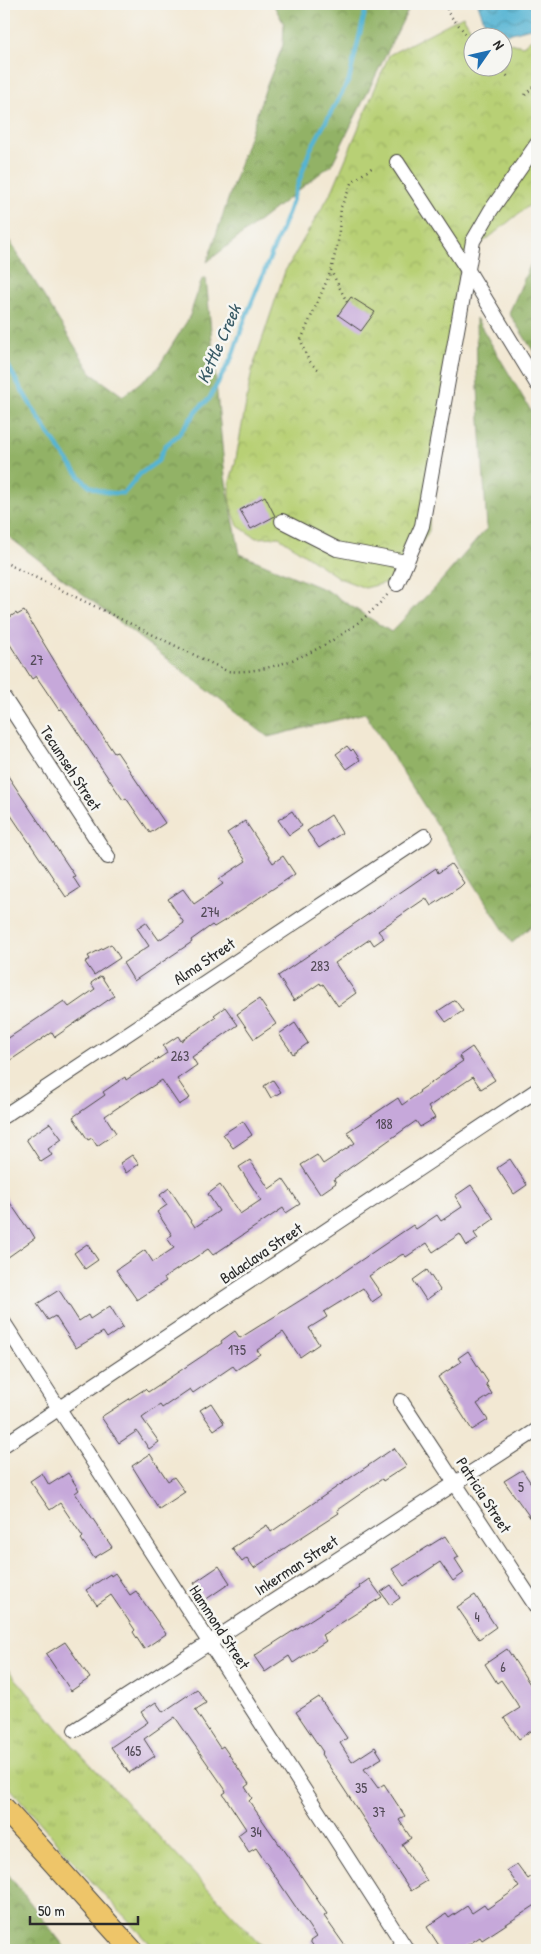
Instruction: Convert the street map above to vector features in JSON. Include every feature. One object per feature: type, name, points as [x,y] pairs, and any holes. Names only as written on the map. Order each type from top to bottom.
[{"type":"highway","points":[[4,1808],[132,1950]]},
{"type":"street","points":[[397,584],[422,526],[473,241],[537,144]]},
{"type":"street","points":[[397,162],[467,269],[537,384]]},
{"type":"street","points":[[282,521],[337,549],[406,562]]},
{"type":"street","name":"Tecumseh Street","points":[[4,698],[108,857]]},
{"type":"street","name":"Alma Street","points":[[4,1116],[425,836]]},
{"type":"street","name":"Balaclava Street","points":[[4,1444],[537,1090]]},
{"type":"street","name":"Hammond Street","points":[[4,1322],[208,1643],[407,1950]]},
{"type":"street","name":"Patricia Street","points":[[401,1401],[537,1608]]},
{"type":"street","name":"Inkerman Street","points":[[75,1730],[537,1430]]},
{"type":"path","points":[[446,4],[448,13],[464,31]]},
{"type":"path","points":[[525,95],[537,83]]},
{"type":"path","points":[[318,369],[313,366],[304,351],[301,340],[331,271],[338,242],[341,207],[353,181],[373,167]]},
{"type":"path","points":[[331,271],[347,302]]},
{"type":"path","points":[[4,562],[227,671],[244,672],[299,658],[338,638],[376,609],[397,584]]},
{"type":"green space","points":[[273,4],[411,4],[332,164],[207,262],[265,90],[283,45],[284,24]]},
{"type":"green space","points":[[463,16],[470,28],[464,28],[464,78],[514,78],[514,44],[523,46],[537,34],[537,199],[461,260],[456,318],[430,502],[429,531],[407,566],[389,582],[365,588],[339,578],[279,537],[256,538],[238,526],[230,504],[230,481],[235,464],[252,370],[285,271],[333,189],[389,55]]},
{"type":"green space","points":[[4,232],[92,374],[123,396],[157,369],[189,318],[202,279],[206,278],[225,477],[240,554],[328,591],[391,632],[441,581],[487,528],[477,373],[476,318],[537,421],[537,921],[512,943],[365,713],[268,737],[4,533]]},
{"type":"green space","points":[[537,250],[537,357],[509,313]]},
{"type":"green space","points":[[4,1665],[75,1748],[266,1950],[156,1950],[83,1872],[4,1781]]},
{"type":"green space","points":[[4,1869],[67,1950],[4,1950]]},
{"type":"water","points":[[478,4],[537,4],[537,23],[534,27],[514,32],[514,28],[497,28],[484,21]]},
{"type":"building","points":[[351,297],[375,312],[361,331],[338,315]]},
{"type":"building","points":[[265,496],[275,516],[251,529],[240,510]]},
{"type":"building","points":[[24,611],[77,698],[114,753],[117,752],[165,823],[150,833],[126,798],[123,800],[62,709],[59,710],[36,676],[32,679],[4,635],[4,621],[16,613],[17,615]]},
{"type":"building","points":[[347,746],[351,751],[353,749],[360,760],[347,769],[336,754]]},
{"type":"building","points":[[4,770],[75,876],[73,877],[80,888],[66,897],[4,805]]},
{"type":"building","points":[[292,811],[302,826],[289,835],[278,820]]},
{"type":"building","points":[[331,815],[342,833],[319,848],[307,831]]},
{"type":"building","points":[[245,821],[273,863],[283,856],[295,874],[232,916],[214,927],[212,925],[191,940],[192,942],[134,981],[123,963],[149,946],[137,928],[146,922],[159,940],[184,923],[168,899],[183,889],[194,904],[223,884],[219,879],[246,861],[227,833]]},
{"type":"building","points":[[451,864],[464,883],[460,887],[431,906],[426,898],[378,931],[384,938],[374,945],[370,939],[335,963],[356,993],[338,1006],[323,984],[321,985],[320,983],[294,1001],[278,976],[436,868],[438,873]]},
{"type":"building","points":[[111,944],[120,958],[94,975],[85,962],[90,959],[88,956]]},
{"type":"building","points":[[101,976],[114,996],[55,1037],[52,1032],[11,1060],[4,1050],[4,1041],[64,1001],[69,1007],[95,989],[91,983]]},
{"type":"building","points":[[259,999],[276,1024],[254,1039],[237,1014]]},
{"type":"building","points":[[455,1000],[463,1011],[446,1022],[438,1011]]},
{"type":"building","points":[[225,1007],[238,1025],[192,1057],[197,1065],[177,1079],[190,1098],[179,1105],[162,1080],[105,1116],[116,1133],[97,1146],[92,1138],[88,1140],[73,1117],[105,1095],[103,1092],[125,1077],[126,1080],[167,1053],[163,1046],[178,1036],[181,1041],[216,1017],[214,1015]]},
{"type":"building","points":[[295,1023],[308,1043],[293,1054],[279,1034]]},
{"type":"building","points":[[472,1047],[495,1080],[481,1089],[473,1077],[428,1107],[435,1118],[420,1127],[416,1121],[334,1179],[336,1183],[320,1194],[301,1165],[317,1155],[323,1164],[355,1143],[347,1132],[398,1098],[402,1105],[463,1061],[459,1056]]},
{"type":"building","points":[[273,1080],[281,1092],[271,1098],[264,1086]]},
{"type":"building","points":[[243,1121],[252,1135],[233,1148],[223,1134]]},
{"type":"building","points":[[50,1123],[62,1139],[48,1149],[52,1155],[41,1162],[26,1139]]},
{"type":"building","points":[[132,1155],[139,1164],[126,1173],[120,1163]]},
{"type":"building","points":[[510,1159],[527,1185],[514,1194],[497,1168]]},
{"type":"building","points":[[250,1160],[269,1189],[283,1179],[300,1204],[286,1213],[283,1208],[213,1255],[208,1249],[164,1278],[166,1281],[137,1300],[116,1270],[145,1250],[153,1262],[174,1248],[167,1238],[172,1235],[157,1212],[167,1205],[160,1195],[169,1188],[195,1227],[219,1211],[208,1194],[220,1185],[240,1214],[261,1200],[239,1167]]},
{"type":"building","points":[[471,1185],[494,1219],[474,1233],[478,1239],[467,1246],[460,1234],[433,1252],[427,1243],[406,1257],[404,1254],[401,1255],[369,1276],[382,1295],[372,1302],[363,1288],[324,1312],[327,1317],[309,1328],[319,1344],[300,1357],[283,1332],[257,1350],[260,1354],[236,1370],[233,1366],[193,1393],[190,1389],[162,1408],[160,1405],[142,1418],[159,1442],[149,1449],[137,1431],[119,1443],[101,1417],[145,1389],[148,1392],[222,1343],[221,1341],[235,1331],[240,1338],[317,1290],[413,1225],[416,1229],[437,1215],[441,1221],[462,1207],[455,1196]]},
{"type":"building","points":[[4,1194],[35,1238],[4,1260]]},
{"type":"building","points":[[87,1244],[98,1260],[85,1269],[74,1253]]},
{"type":"building","points":[[427,1270],[440,1290],[426,1300],[413,1280]]},
{"type":"building","points":[[59,1290],[79,1321],[88,1315],[90,1319],[110,1306],[123,1327],[107,1338],[103,1332],[76,1348],[55,1316],[48,1320],[37,1304]]},
{"type":"building","points":[[468,1351],[488,1382],[486,1384],[492,1394],[477,1404],[488,1420],[472,1430],[438,1377],[461,1362],[458,1358]]},
{"type":"building","points":[[211,1403],[224,1423],[214,1430],[200,1410]]},
{"type":"building","points":[[394,1448],[406,1466],[383,1481],[382,1479],[337,1510],[339,1513],[254,1568],[247,1558],[242,1562],[232,1548],[267,1525],[271,1532]]},
{"type":"building","points":[[150,1454],[168,1481],[174,1477],[185,1492],[159,1509],[132,1466]]},
{"type":"building","points":[[522,1470],[537,1492],[537,1527],[504,1481]]},
{"type":"building","points":[[42,1473],[49,1485],[68,1473],[79,1490],[75,1493],[112,1547],[94,1558],[81,1539],[83,1537],[60,1503],[50,1510],[30,1481]]},
{"type":"building","points":[[445,1536],[459,1557],[455,1559],[464,1573],[453,1581],[440,1562],[404,1586],[392,1569]]},
{"type":"building","points":[[219,1566],[230,1583],[205,1600],[194,1583]]},
{"type":"building","points":[[115,1573],[130,1595],[136,1591],[166,1634],[144,1649],[133,1632],[135,1630],[111,1595],[97,1605],[86,1590],[110,1574],[111,1576]]},
{"type":"building","points":[[369,1579],[382,1597],[322,1635],[326,1641],[293,1663],[289,1656],[265,1672],[254,1656],[360,1588],[359,1586]]},
{"type":"building","points":[[391,1585],[400,1598],[390,1605],[381,1592]]},
{"type":"building","points":[[475,1595],[496,1627],[479,1639],[457,1607]]},
{"type":"building","points":[[65,1642],[90,1678],[71,1691],[46,1654]]},
{"type":"building","points":[[507,1649],[537,1695],[537,1727],[519,1739],[504,1718],[520,1708],[501,1680],[497,1683],[485,1664]]},
{"type":"building","points":[[197,1689],[206,1703],[195,1710],[220,1748],[223,1746],[249,1784],[245,1787],[252,1798],[249,1801],[327,1914],[324,1916],[348,1950],[316,1950],[310,1941],[316,1937],[256,1848],[249,1852],[238,1835],[246,1829],[223,1794],[226,1792],[225,1789],[175,1717],[144,1739],[155,1756],[129,1773],[111,1747],[148,1722],[141,1712],[156,1702],[163,1712]]},
{"type":"building","points":[[319,1697],[347,1738],[340,1743],[352,1762],[375,1747],[382,1758],[364,1769],[378,1788],[384,1784],[405,1816],[399,1820],[411,1838],[402,1844],[427,1881],[411,1891],[321,1754],[323,1752],[296,1712]]},
{"type":"building","points":[[517,1864],[528,1879],[537,1872],[537,1904],[482,1940],[480,1937],[460,1950],[442,1950],[427,1927],[446,1914],[449,1918],[467,1906],[472,1913],[484,1905],[487,1909],[519,1887],[507,1870]]},
{"type":"waterway","name":"Kettle Creek","points":[[4,358],[48,433],[76,472],[90,486],[107,492],[124,493],[140,474],[158,461],[165,446],[178,435],[199,408],[209,399],[232,357],[246,316],[287,216],[310,150],[349,80],[367,4]]}]
